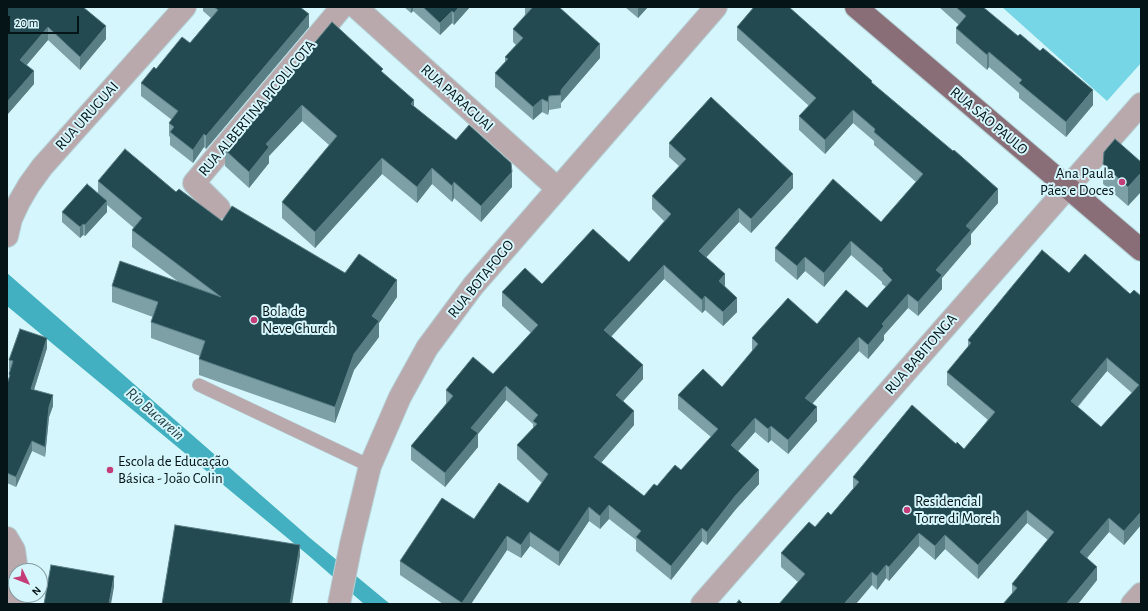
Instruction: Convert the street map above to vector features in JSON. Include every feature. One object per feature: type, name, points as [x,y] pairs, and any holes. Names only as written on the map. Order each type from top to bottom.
[{"type":"main road","name":"RUA SÃO PAULO","points":[[856,7],[1141,250]]},
{"type":"street","name":"RUA URUGUAI","points":[[7,236],[11,219],[19,202],[28,186],[42,167],[185,7]]},
{"type":"street","name":"RUA ALBERTINA PICOLI COTA","points":[[219,208],[194,183],[342,7]]},
{"type":"street","name":"RUA PARAGUAI","points":[[356,7],[557,188]]},
{"type":"street","name":"RUA BOTAFOGO","points":[[340,601],[351,544],[370,466],[400,397],[427,348],[473,286],[716,7]]},
{"type":"street","name":"RUA BABITONGA","points":[[702,604],[1141,104]]},
{"type":"street","points":[[7,538],[14,550],[16,563]]},
{"type":"street","points":[[1132,604],[1141,594]]},
{"type":"lane","points":[[199,385],[370,466]]},
{"type":"shaded area","points":[[1002,7],[1141,7],[1141,63],[1107,101]]},
{"type":"water","name":"Rio Bucarein","points":[[7,273],[310,538],[390,604],[364,604],[308,555],[7,306]]},
{"type":"building","points":[[7,7],[83,7],[106,26],[80,57],[48,27],[20,60],[34,71],[7,102]]},
{"type":"building","points":[[214,7],[300,7],[309,14],[206,136],[204,134],[193,150],[170,132],[174,127],[169,123],[178,111],[141,83],[154,67],[156,69],[182,37],[190,43],[218,10]]},
{"type":"building","points":[[423,7],[459,7],[454,13],[452,11],[440,23]]},
{"type":"building","points":[[532,7],[559,7],[600,44],[561,90],[561,95],[549,96],[548,102],[542,99],[533,107],[495,73],[508,59],[505,57],[523,38],[513,29]]},
{"type":"building","points":[[754,7],[789,7],[872,81],[871,82],[953,151],[954,150],[998,189],[966,226],[971,230],[936,270],[942,275],[918,302],[908,294],[882,324],[884,326],[868,345],[859,337],[805,398],[817,407],[788,440],[771,426],[768,429],[755,418],[731,445],[759,470],[736,495],[707,532],[702,528],[671,566],[636,537],[641,531],[609,505],[600,516],[589,507],[559,552],[530,532],[521,545],[507,536],[462,603],[400,561],[442,498],[474,519],[499,483],[528,503],[548,474],[517,445],[537,424],[533,421],[538,415],[506,386],[471,428],[478,433],[445,473],[411,446],[453,396],[446,390],[473,357],[493,374],[538,325],[502,292],[525,268],[542,284],[593,229],[629,262],[671,214],[652,196],[686,159],[669,143],[711,97],[793,174],[751,219],[739,208],[699,251],[725,274],[719,281],[737,298],[723,312],[705,296],[702,300],[664,265],[604,330],[643,365],[616,395],[634,411],[594,457],[644,496],[654,484],[657,486],[675,465],[681,470],[718,429],[678,395],[703,369],[722,387],[758,344],[752,338],[788,298],[817,324],[846,290],[867,308],[892,280],[882,270],[883,269],[851,241],[824,273],[805,257],[797,266],[775,248],[833,179],[881,222],[923,174],[874,132],[875,129],[853,110],[825,140],[799,116],[816,98],[737,27]]},
{"type":"building","points":[[956,7],[983,7],[1018,36],[1020,34],[1040,51],[1043,48],[1093,90],[1066,122],[1019,83],[1022,80],[989,52],[987,55],[956,28],[966,16]]},
{"type":"building","points":[[332,22],[383,69],[381,71],[414,100],[411,104],[456,140],[469,125],[511,163],[512,172],[481,206],[454,182],[452,186],[432,168],[417,187],[382,158],[315,232],[282,202],[337,136],[302,105],[266,144],[269,147],[249,172],[225,150]]},
{"type":"building","points":[[1115,139],[1141,162],[1141,173],[1128,187],[1103,164],[1104,152]]},
{"type":"building","points":[[125,149],[176,192],[179,189],[222,221],[232,206],[345,273],[359,254],[397,280],[372,316],[379,321],[354,354],[335,407],[199,359],[205,341],[151,322],[158,302],[112,286],[120,261],[221,297],[132,230],[142,218],[98,181]]},
{"type":"building","points":[[87,184],[107,201],[85,225],[83,224],[80,227],[62,212]]},
{"type":"building","points":[[1042,250],[1069,273],[1085,254],[1130,294],[1134,290],[1141,296],[1141,512],[1124,531],[1109,518],[1080,552],[1097,567],[1066,604],[1003,604],[1017,588],[1012,584],[1054,532],[1027,510],[978,565],[945,535],[935,546],[919,533],[889,567],[886,565],[877,576],[872,572],[844,604],[779,604],[805,574],[781,553],[809,522],[815,527],[828,512],[831,515],[859,482],[853,477],[912,405],[956,444],[957,442],[964,449],[995,412],[947,372],[971,343],[968,340]],"holes":[[[1107,358],[1139,385],[1101,427],[1071,401]]]},
{"type":"building","points":[[20,329],[47,338],[31,389],[53,395],[49,407],[45,447],[32,441],[16,477],[7,473],[7,384],[13,361],[9,360]]},
{"type":"building","points":[[175,525],[300,545],[290,604],[162,604]]},
{"type":"building","points":[[51,565],[114,576],[109,604],[44,604],[48,603],[48,582]]},
{"type":"building","points":[[739,600],[743,604],[736,604]]},
{"type":"place","name":"Ana Paula Pães e Doces","points":[[1122,182]]},
{"type":"place","name":"Bola de Neve Church","points":[[254,320]]},
{"type":"place","name":"Escola de Educação Básica - João Colin","points":[[110,470]]},
{"type":"place","name":"Residencial Torre di Moreh","points":[[907,510]]}]
